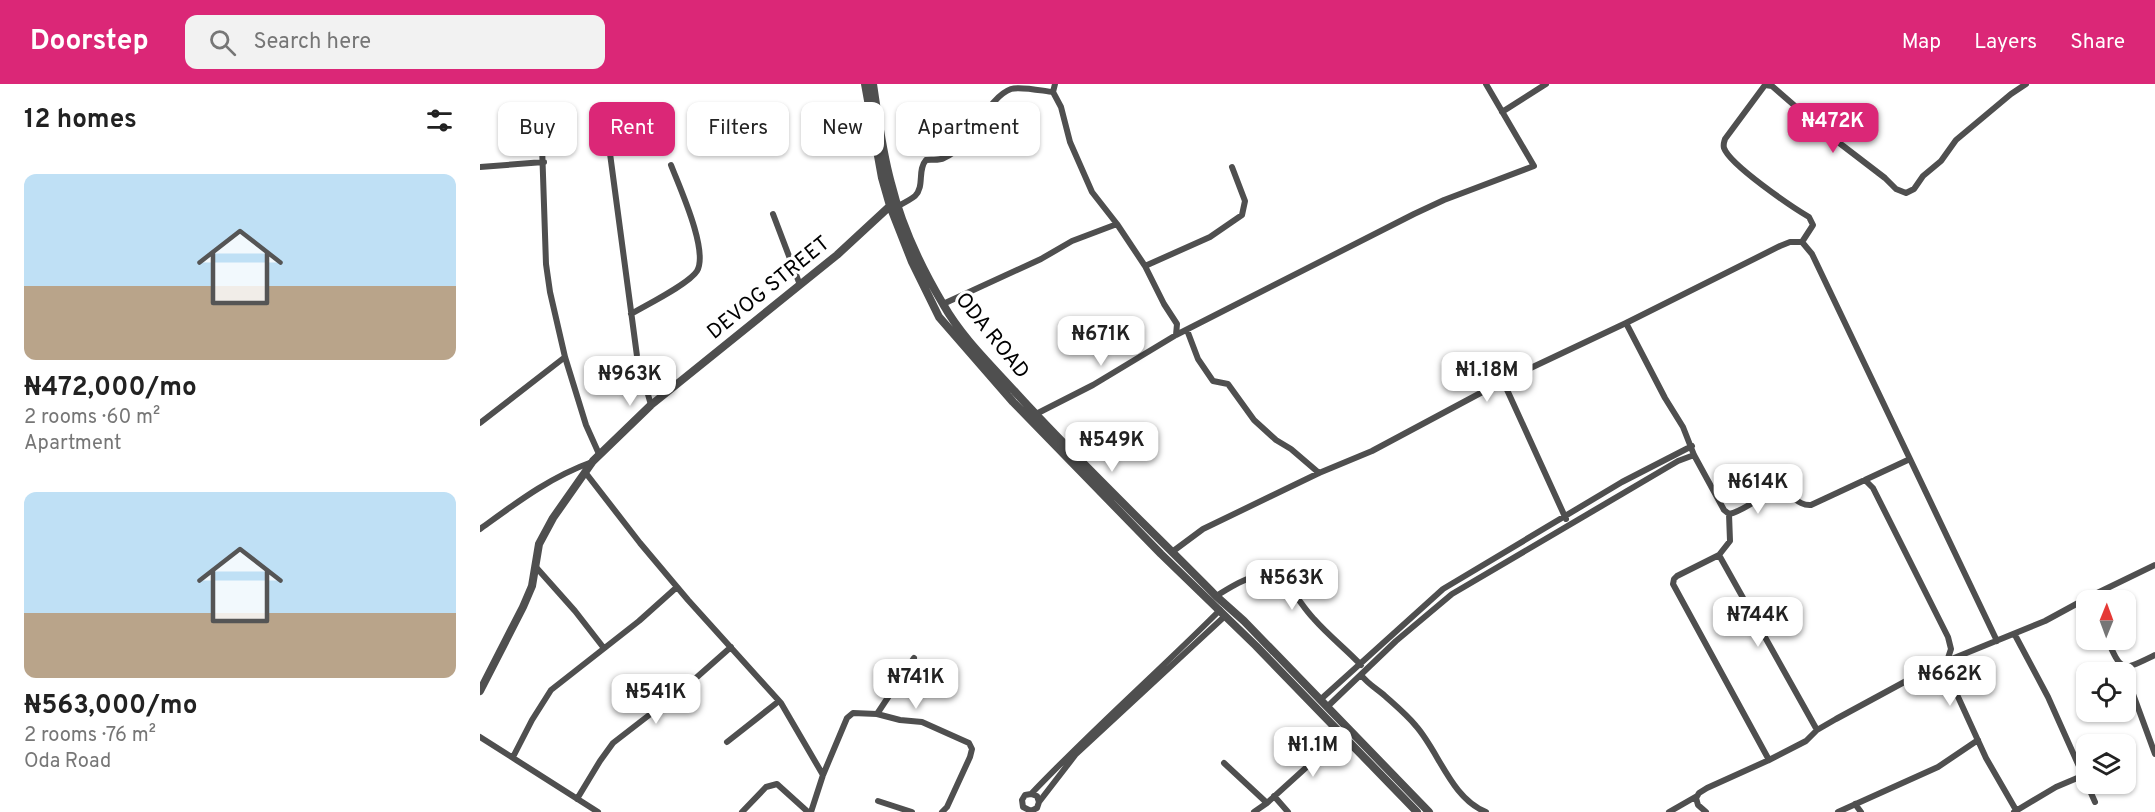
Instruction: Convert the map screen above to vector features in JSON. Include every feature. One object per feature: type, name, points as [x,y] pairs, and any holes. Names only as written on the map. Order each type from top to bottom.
[{"type":"street","name":"ODA ROAD","points":[[865,84],[882,178],[919,260],[943,304],[973,345],[1036,414],[1216,596],[1342,735],[1376,768],[1411,810]]},
{"type":"street","name":"ODA ROAD","points":[[873,84],[894,206],[912,262],[939,316],[955,337],[1020,410],[1153,546],[1222,613],[1259,643],[1320,700],[1429,812]]},
{"type":"street","points":[[1055,84],[1053,92],[1061,107],[1070,142],[1092,192],[1145,266],[1177,324],[1176,335]]},
{"type":"street","points":[[1036,414],[1094,385],[1176,335],[1414,214],[1444,200],[1534,166],[1486,84]]},
{"type":"street","points":[[1502,112],[1546,84]]},
{"type":"street","points":[[1802,242],[1813,225],[1809,217],[1756,179],[1729,156],[1724,146],[1725,138],[1765,85],[1772,86],[1795,106],[1818,120],[1838,142],[1896,189],[1906,193],[1914,189],[1923,176],[1941,161],[1956,140],[2011,93],[2026,84]]},
{"type":"street","points":[[894,206],[914,197],[919,190],[922,164],[926,160],[942,159],[957,150],[996,101],[1006,92],[1013,88],[1053,92]]},
{"type":"street","points":[[544,156],[546,264],[550,292],[565,357],[586,425],[599,454]]},
{"type":"street","points":[[610,156],[638,356],[651,405]]},
{"type":"street","points":[[480,167],[544,162]]},
{"type":"street","points":[[632,314],[681,284],[698,270],[700,259],[696,229],[671,165]]},
{"type":"street","points":[[1145,266],[1210,237],[1242,215],[1245,201],[1232,167]]},
{"type":"street","name":"DEVOG STREET","points":[[480,691],[532,586],[539,544],[553,518],[592,461],[651,405],[894,206]]},
{"type":"street","points":[[772,214],[800,285]]},
{"type":"street","points":[[943,304],[1041,259],[1072,242],[1117,224]]},
{"type":"street","points":[[1172,552],[1203,529],[1319,473],[1372,451],[1503,381],[1780,246],[1790,242],[1802,242]]},
{"type":"street","points":[[1802,242],[1817,263],[1997,641]]},
{"type":"street","points":[[1626,323],[1665,398],[1683,427],[1694,455],[1724,510],[1729,514],[1730,540],[1719,555],[1677,576],[1673,584],[1769,760]]},
{"type":"street","points":[[1187,330],[1198,359],[1213,381],[1228,384],[1254,420],[1319,473]]},
{"type":"street","points":[[480,423],[565,357]]},
{"type":"street","points":[[1503,381],[1570,525]]},
{"type":"street","points":[[1320,700],[1422,606],[1452,583],[1622,482],[1692,446]]},
{"type":"street","points":[[1327,707],[1396,641],[1457,591],[1678,461],[1694,455]]},
{"type":"street","points":[[1729,514],[1749,507],[1773,491],[1788,492],[1801,504],[1811,505],[1910,459]]},
{"type":"street","points":[[480,529],[534,489],[592,461]]},
{"type":"street","points":[[585,472],[677,587],[780,701],[824,775]]},
{"type":"street","points":[[1865,480],[1874,488],[1948,637],[1951,649],[1945,663],[1978,740],[2015,811],[2056,787],[2076,779]]},
{"type":"street","points":[[1719,555],[1817,730]]},
{"type":"street","points":[[2106,590],[2155,565]]},
{"type":"street","points":[[535,566],[603,647]]},
{"type":"street","points":[[1216,596],[1250,578],[1260,575],[1275,577],[1290,589],[1313,619],[1360,664],[1370,686],[1386,697],[1413,722],[1467,800],[1486,812]]},
{"type":"street","points":[[1452,583],[1457,591]]},
{"type":"street","points":[[513,757],[544,698],[551,690],[639,621],[677,587]]},
{"type":"street","points":[[1669,812],[1707,788],[1806,741],[1817,730],[1918,675],[2076,606]]},
{"type":"street","points":[[1093,735],[1076,747],[1031,794],[1023,798],[1023,807],[1031,811],[1037,808],[1039,802],[1093,735],[1222,613]]},
{"type":"street","points":[[2015,634],[2049,697],[2076,762]]},
{"type":"street","points":[[577,799],[613,743],[688,685],[731,647]]},
{"type":"street","points":[[2136,664],[2155,655]]},
{"type":"street","points":[[877,714],[914,658]]},
{"type":"street","points":[[727,742],[780,701]]},
{"type":"street","points":[[2136,703],[2155,754]]},
{"type":"street","points":[[742,812],[766,787],[777,784],[809,812],[847,718],[853,713],[877,714],[900,720],[922,722],[969,743],[972,749],[970,757],[947,807],[942,812]]},
{"type":"street","points":[[1254,812],[1342,735]]},
{"type":"street","points":[[480,737],[598,812]]},
{"type":"street","points":[[1838,812],[1938,767],[1978,740]]},
{"type":"street","points":[[1224,763],[1267,803]]},
{"type":"street","points":[[1031,794],[1037,796],[1039,802]]},
{"type":"street","points":[[2091,794],[2095,802]]},
{"type":"street","points":[[1274,796],[1288,812]]},
{"type":"street","points":[[1697,796],[1697,803],[1706,812]]},
{"type":"street","points":[[878,801],[912,812]]},
{"type":"street","points":[[1855,804],[1861,812]]}]
